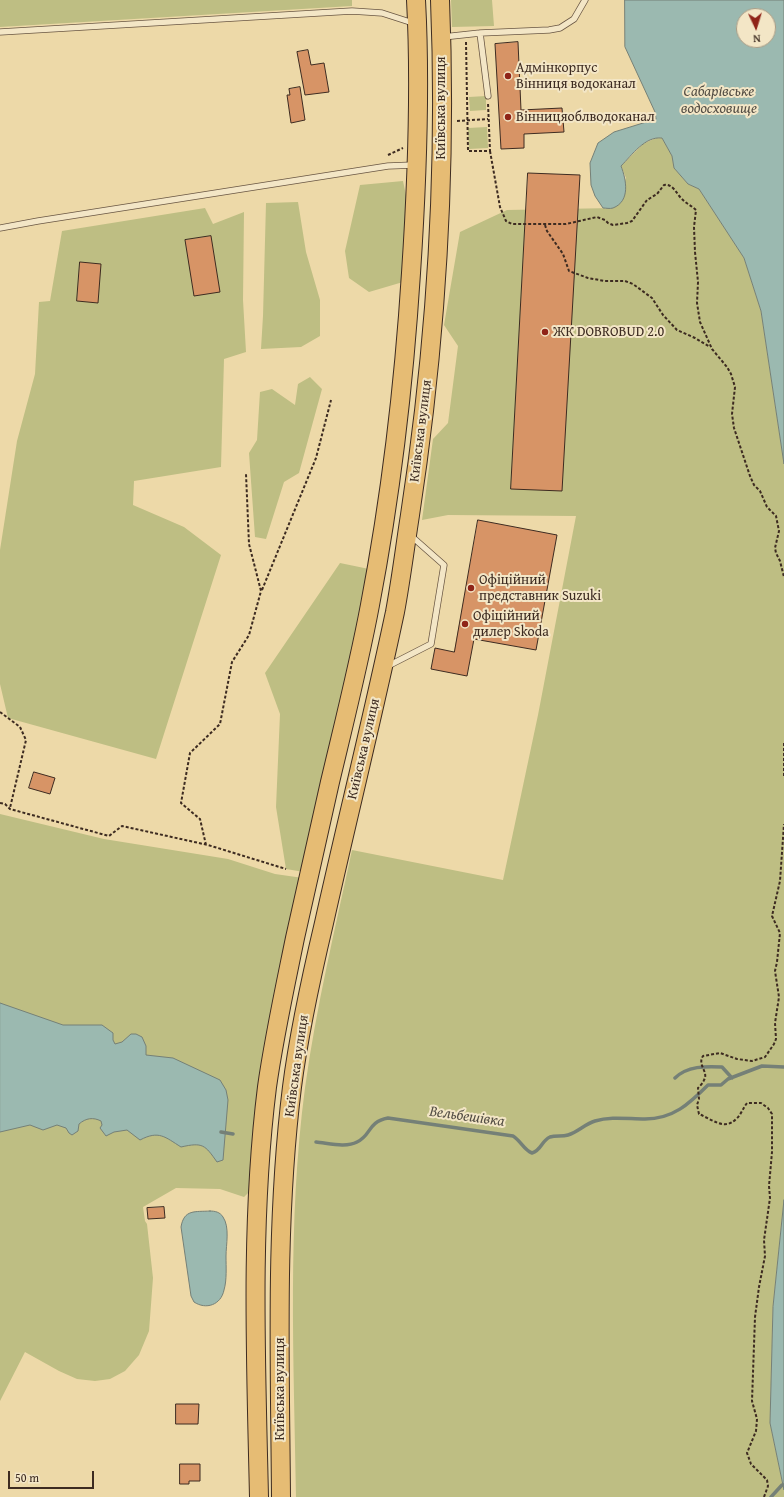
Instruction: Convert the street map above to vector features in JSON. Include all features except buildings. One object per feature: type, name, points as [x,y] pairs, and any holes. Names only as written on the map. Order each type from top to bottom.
[{"type":"main road","name":"Київська вулиця","points":[[259,1497],[256,1379],[256,1272],[262,1148],[267,1087],[281,1004],[370,603],[383,528],[399,408],[413,252],[417,165],[416,0]]},
{"type":"main road","name":"Київська вулиця","points":[[281,1497],[280,1274],[286,1150],[292,1087],[304,1009],[383,669],[396,607],[408,532],[424,412],[434,318],[440,204],[440,0]]},
{"type":"main road","points":[[413,252],[437,253]]},
{"type":"main road","points":[[399,408],[424,412]]},
{"type":"main road","points":[[262,1148],[286,1150]]},
{"type":"lane","points":[[441,37],[560,28],[574,19],[585,0]]},
{"type":"lane","points":[[0,32],[352,11],[382,13],[417,25]]},
{"type":"lane","points":[[480,33],[488,96]]},
{"type":"lane","points":[[0,228],[388,166],[417,165]]},
{"type":"lane","points":[[383,669],[431,644],[444,565],[408,532]]},
{"type":"path","points":[[466,35],[468,151],[490,151]]},
{"type":"path","points":[[488,96],[490,151],[500,207],[506,221],[517,225],[545,225],[566,224],[597,217],[613,225],[627,223],[632,221],[647,200],[657,194],[664,185],[667,184],[672,187],[684,201],[696,210],[694,234],[698,282],[698,313],[702,329],[712,349]]},
{"type":"path","points":[[454,121],[489,119]]},
{"type":"path","points":[[545,225],[547,231],[563,254],[569,271],[588,278],[605,281],[625,280],[633,284],[652,298],[663,315],[677,330],[706,343],[728,367],[732,374],[735,387],[732,414],[734,428],[750,476],[760,491],[767,507],[776,516],[779,531],[775,548],[784,577]]},
{"type":"path","points":[[206,845],[200,819],[181,803],[190,752],[220,724],[232,662],[249,635],[261,592],[316,458],[331,400]]},
{"type":"path","points":[[246,474],[249,544],[261,592]]},
{"type":"path","points":[[0,712],[20,728],[26,740],[10,809]]},
{"type":"path","points":[[784,743],[784,778]]},
{"type":"path","points":[[0,804],[5,804],[10,809],[109,836],[122,826],[206,845],[286,869]]},
{"type":"path","points":[[764,1496],[767,1491],[767,1480],[750,1464],[747,1453],[756,1431],[757,1419],[752,1401],[754,1317],[765,1256],[764,1240],[770,1198],[769,1186],[772,1152],[772,1114],[768,1108],[761,1103],[747,1103],[738,1118],[731,1124],[724,1125],[699,1114],[697,1105],[699,1099],[698,1088],[706,1075],[701,1063],[703,1056],[720,1053],[738,1059],[752,1061],[759,1060],[765,1057],[776,1039],[775,1023],[779,997],[774,971],[777,962],[780,933],[772,916],[780,881],[784,824]]},
{"type":"green space","points":[[0,0],[352,0],[352,6],[0,27]]},
{"type":"green space","points":[[451,0],[492,0],[494,26],[452,27]]},
{"type":"green space","points":[[486,96],[486,110],[470,111],[469,97]]},
{"type":"green space","points":[[487,127],[488,148],[469,149],[468,128]]},
{"type":"green space","points":[[656,138],[662,138],[672,156],[674,168],[688,184],[699,189],[744,258],[761,311],[784,464],[784,1200],[773,1307],[770,1423],[784,1490],[784,1497],[296,1497],[293,1292],[299,1139],[309,1058],[326,969],[352,850],[503,880],[538,715],[576,516],[448,515],[422,520],[433,439],[448,423],[458,346],[444,325],[460,232],[507,210],[613,208],[626,178],[621,166],[643,144]]},
{"type":"green space","points":[[403,181],[407,200],[403,282],[369,292],[349,278],[345,251],[360,185]]},
{"type":"green space","points":[[298,202],[306,252],[320,300],[320,336],[301,347],[261,349],[266,203]]},
{"type":"green space","points":[[205,208],[213,224],[244,212],[243,300],[246,352],[224,359],[221,467],[134,481],[133,505],[184,527],[221,555],[156,759],[8,718],[0,684],[0,550],[17,441],[35,374],[39,302],[50,301],[62,231]]},
{"type":"green space","points":[[310,377],[322,389],[299,473],[284,482],[266,539],[255,537],[249,453],[257,440],[260,392],[272,389],[295,405],[298,384]]},
{"type":"green space","points":[[340,563],[369,569],[304,872],[286,869],[276,807],[280,714],[265,673]]},
{"type":"green space","points":[[0,814],[104,839],[228,859],[275,874],[303,878],[251,1190],[244,1197],[220,1189],[176,1188],[143,1207],[145,1221],[147,1224],[153,1278],[149,1331],[139,1355],[125,1371],[110,1379],[95,1381],[77,1379],[25,1352],[0,1401]]},
{"type":"water","name":"Сабарівське водосховище","points":[[625,0],[784,0],[784,464],[761,311],[744,258],[699,189],[688,184],[674,168],[672,156],[662,138],[656,138],[639,147],[621,166],[626,189],[623,200],[619,205],[612,208],[603,208],[595,196],[591,185],[590,163],[598,143],[614,132],[656,119],[655,112],[625,47]]},
{"type":"water","points":[[0,1003],[63,1025],[102,1025],[113,1033],[113,1040],[115,1044],[122,1042],[131,1034],[136,1034],[142,1037],[146,1046],[146,1055],[173,1058],[220,1080],[226,1090],[228,1100],[223,1160],[217,1162],[203,1146],[194,1145],[181,1147],[162,1136],[152,1135],[140,1140],[127,1130],[114,1132],[106,1136],[100,1128],[102,1125],[101,1121],[95,1119],[87,1119],[79,1124],[78,1131],[72,1135],[66,1128],[57,1125],[43,1130],[30,1125],[0,1132]]},
{"type":"water","points":[[784,1200],[784,1490],[770,1423],[773,1307]]},
{"type":"water","points":[[210,1211],[220,1214],[225,1221],[227,1236],[226,1278],[224,1290],[220,1299],[212,1305],[203,1306],[194,1302],[191,1296],[181,1227],[182,1221],[188,1214]]},
{"type":"waterway","name":"Вельбешівка","points":[[316,1142],[342,1145],[353,1144],[362,1139],[376,1122],[388,1118],[513,1136],[532,1153],[538,1150],[550,1137],[568,1135],[595,1121],[601,1119],[620,1118],[645,1119],[664,1116],[680,1109],[708,1085],[721,1085],[728,1079],[762,1066],[784,1067]]},
{"type":"waterway","points":[[675,1078],[691,1069],[710,1067],[722,1067],[732,1078]]},
{"type":"waterway","points":[[221,1132],[233,1134]]},
{"type":"waterway","points":[[771,1497],[782,1485],[784,1485]]},
{"type":"place","name":"Адмінкорпус Вінниця водоканал","points":[[508,76]]},
{"type":"place","name":"Вінницяоблводоканал","points":[[508,117]]},
{"type":"place","name":"ЖК DOBROBUD 2.0","points":[[545,332]]},
{"type":"place","name":"Офіційний представник Suzuki","points":[[471,588]]},
{"type":"place","name":"Офіційний дилер Skoda","points":[[465,624]]}]
